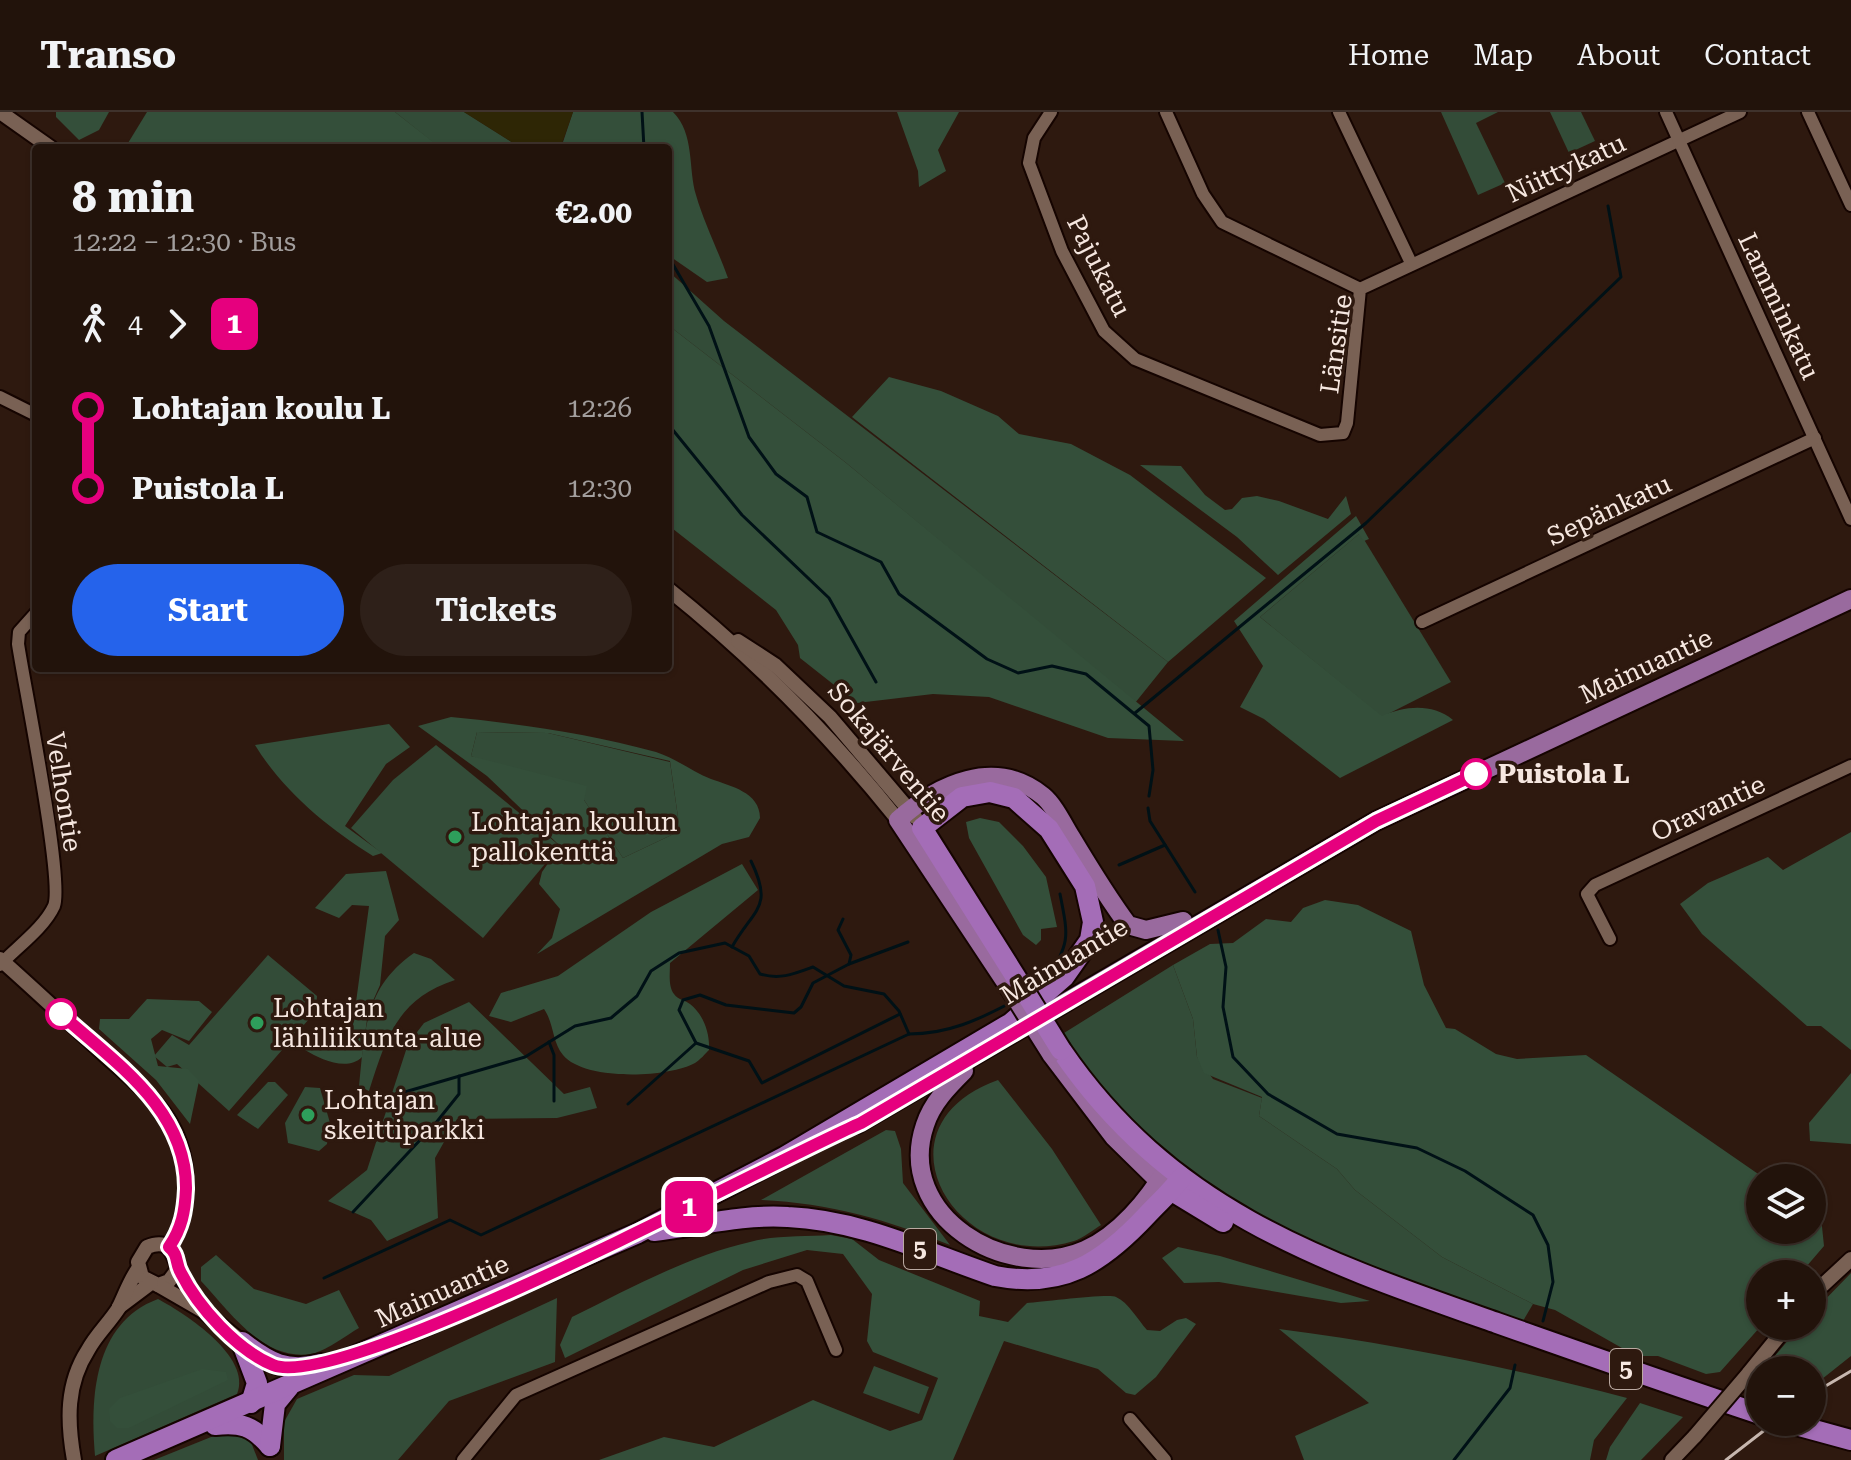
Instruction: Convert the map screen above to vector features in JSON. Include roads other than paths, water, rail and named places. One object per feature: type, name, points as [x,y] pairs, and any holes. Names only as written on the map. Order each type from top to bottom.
[{"type":"highway","name":"5","points":[[910,823],[962,797],[990,792],[1014,798],[1049,829],[1085,886],[1092,914],[1090,940],[1064,977],[1011,1023]]},
{"type":"highway","name":"Sokajärventie","points":[[910,823],[1056,1052],[1169,1180]]},
{"type":"highway","name":"Mainuantie","points":[[116,1460],[638,1233],[784,1157],[1011,1023]]},
{"type":"highway","name":"5","points":[[638,1233],[727,1220],[791,1217],[883,1234],[995,1276],[1033,1279],[1059,1277],[1115,1249],[1169,1180],[1281,1239],[1420,1297],[1746,1409]]},
{"type":"highway","points":[[242,1342],[269,1363],[284,1368],[305,1368],[364,1353]]},
{"type":"highway","points":[[242,1342],[257,1383],[251,1403]]},
{"type":"highway","points":[[271,1453],[275,1404],[291,1385]]},
{"type":"highway","points":[[191,1428],[236,1422],[256,1430],[271,1453]]},
{"type":"highway","points":[[1826,1433],[1851,1440]]},
{"type":"main road","name":"Mainuantie","points":[[784,1157],[861,1123],[981,1055],[1376,821],[1851,599]]},
{"type":"main road","points":[[910,823],[959,781],[984,776],[1018,781],[1044,797],[1128,925],[1146,930],[1183,921]]},
{"type":"main road","name":"Mainuantie","points":[[1011,1023],[1183,921],[1352,828],[1376,821]]},
{"type":"main road","points":[[981,1055],[937,1101],[921,1141],[921,1170],[931,1197],[962,1233],[1001,1254],[1033,1259],[1066,1255],[1085,1250],[1115,1230],[1169,1180]]},
{"type":"street","name":"Pajukatu","points":[[1051,112],[1034,138],[1029,163],[1062,251],[1104,331],[1135,359],[1320,435],[1343,433]]},
{"type":"street","points":[[1166,112],[1203,194],[1222,222],[1360,289]]},
{"type":"street","points":[[1339,112],[1411,263]]},
{"type":"street","name":"Lamminkatu","points":[[1666,112],[1815,438],[1847,498],[1851,519]]},
{"type":"street","name":"Niittykatu","points":[[1411,263],[1740,112]]},
{"type":"street","points":[[1808,112],[1851,205]]},
{"type":"street","points":[[0,132],[8,114],[46,144]]},
{"type":"street","name":"Länsitie","points":[[1343,433],[1349,411],[1360,289],[1411,263]]},
{"type":"street","points":[[0,397],[32,413]]},
{"type":"street","name":"Sepänkatu","points":[[1422,622],[1815,438]]},
{"type":"street","name":"Sokajärventie","points":[[672,592],[708,621],[775,665],[830,717],[910,823]]},
{"type":"street","name":"Velhontie","points":[[1,962],[48,914],[56,896],[52,846],[18,644],[19,632],[32,617]]},
{"type":"street","name":"Oravantie","points":[[1610,939],[1587,894],[1595,885],[1851,766]]},
{"type":"street","points":[[1,962],[146,1093],[169,1120],[186,1177],[183,1219],[169,1247]]},
{"type":"street","points":[[74,1460],[69,1433],[72,1388],[87,1350],[119,1307],[126,1286],[138,1269],[139,1257],[147,1247],[159,1244],[169,1247],[203,1311]]},
{"type":"street","points":[[1826,1282],[1851,1259]]},
{"type":"street","points":[[138,1269],[154,1284],[203,1311],[242,1342]]},
{"type":"street","points":[[119,1307],[154,1284],[169,1281],[178,1269]]},
{"type":"street","points":[[463,1460],[516,1395],[769,1282],[797,1275],[807,1281],[836,1350]]},
{"type":"street","points":[[1672,1460],[1776,1340]]},
{"type":"street","points":[[1130,1419],[1165,1460]]},
{"type":"waterway","points":[[642,112],[644,144]]},
{"type":"waterway","points":[[1135,713],[1366,523],[1621,277],[1608,206]]},
{"type":"waterway","points":[[672,263],[709,326],[749,437],[776,474],[807,497],[817,532],[881,562],[899,594],[987,659],[1018,673],[1052,666],[1086,674],[1149,726],[1153,770],[1149,796]]},
{"type":"waterway","points":[[672,429],[742,515],[829,598],[876,682]]},
{"type":"waterway","points":[[1148,808],[1150,821],[1195,892]]},
{"type":"waterway","points":[[1119,865],[1165,845]]},
{"type":"waterway","points":[[732,947],[761,899],[758,877],[751,861]]},
{"type":"waterway","points":[[1045,981],[1059,958],[1065,940],[1060,894]]},
{"type":"waterway","points":[[696,1043],[679,1010],[683,1000],[700,995],[726,1005],[794,1013],[801,1007],[813,983],[849,964],[851,955],[838,930],[843,919]]},
{"type":"waterway","points":[[1218,930],[1226,967],[1223,1007],[1233,1057],[1268,1094],[1337,1134],[1417,1148],[1465,1171],[1533,1215],[1548,1245],[1553,1282],[1543,1321]]},
{"type":"waterway","points":[[849,964],[908,942]]},
{"type":"waterway","points":[[391,1096],[525,1057],[575,1026],[611,1018],[637,996],[651,971],[679,953],[725,943],[749,956],[760,974],[781,976],[813,967],[844,986],[884,994],[899,1011],[909,1034]]},
{"type":"waterway","points":[[324,1278],[450,1220],[481,1235],[909,1034],[937,1032],[962,1025],[1012,1002]]},
{"type":"waterway","points":[[628,1104],[696,1043],[749,1061],[762,1083],[900,1014]]},
{"type":"waterway","points":[[549,1042],[554,1055],[554,1101]]},
{"type":"waterway","points":[[353,1212],[459,1094],[459,1076]]},
{"type":"waterway","points":[[1454,1460],[1510,1388],[1515,1365]]},
{"type":"railway","points":[[1826,1386],[1851,1371]]},
{"type":"railway","points":[[1726,1460],[1757,1436]]},
{"type":"place","name":"Puistola L","points":[[1476,774]]},
{"type":"place","name":"Lohtajan koulun pallokenttä","points":[[455,837]]},
{"type":"place","name":"Lohtajan lähiliikunta-alue","points":[[257,1023]]},
{"type":"place","name":"Lohtajan skeittiparkki","points":[[308,1115]]}]
